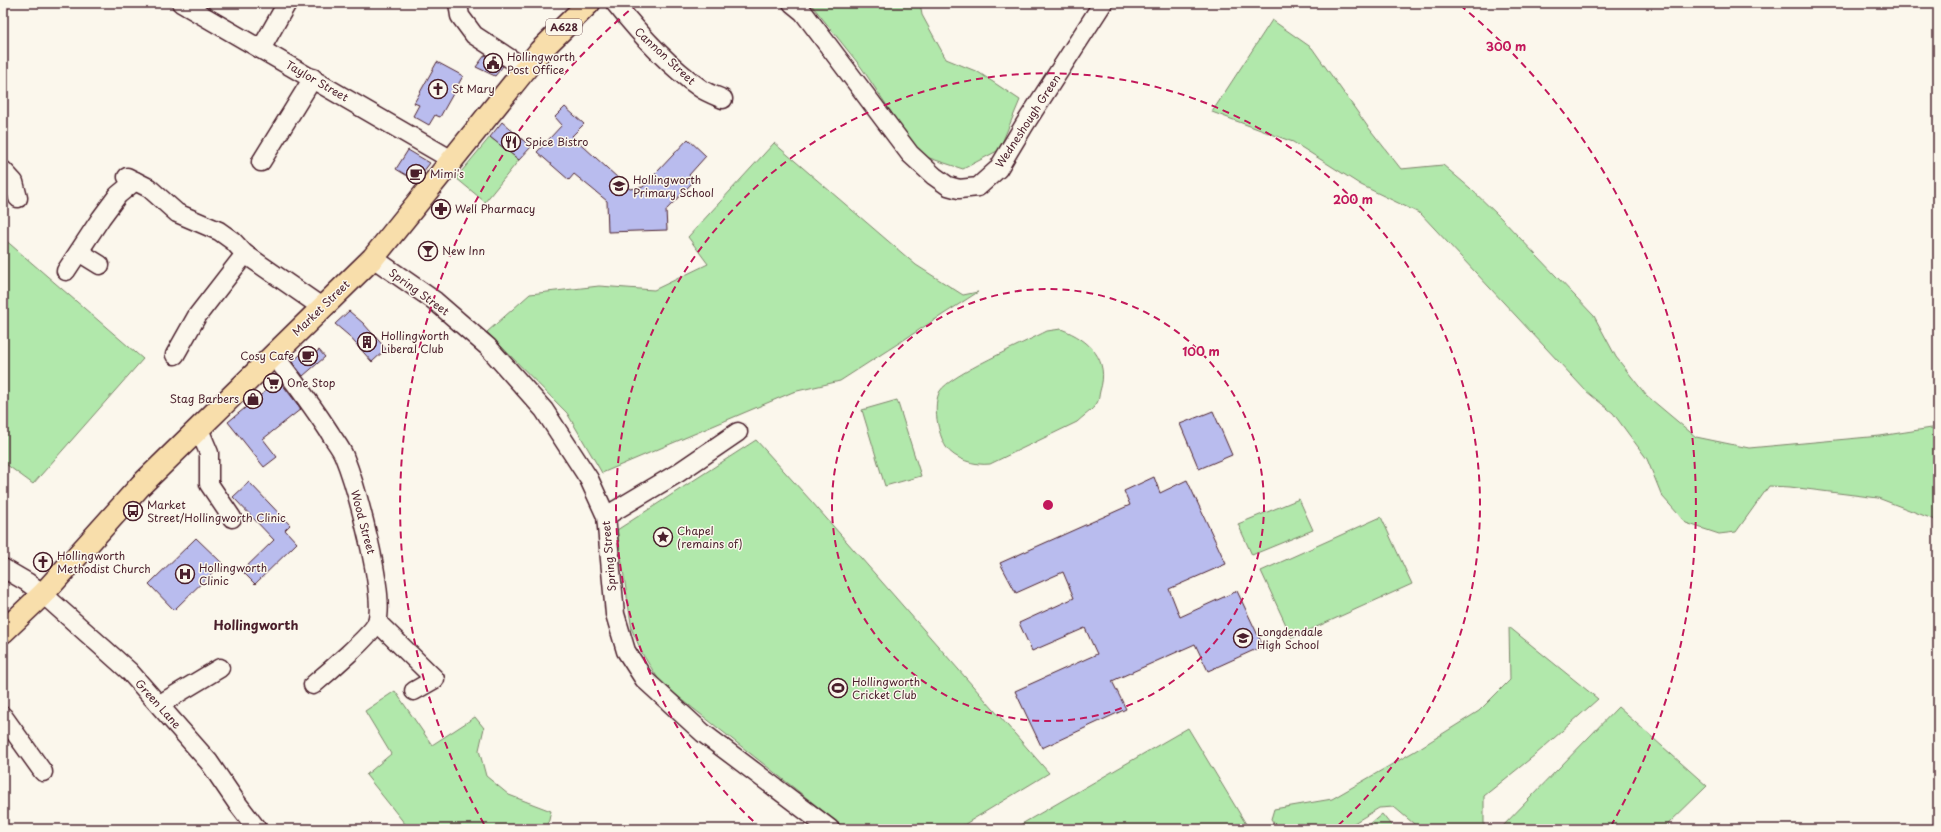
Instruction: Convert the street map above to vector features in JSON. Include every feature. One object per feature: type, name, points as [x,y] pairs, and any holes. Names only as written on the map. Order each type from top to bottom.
[{"type":"highway","name":"Market Street","points":[[3,632],[43,594],[141,485],[273,354],[323,308],[373,258],[526,69],[588,3]]},
{"type":"street","name":"Taylor Street","points":[[181,3],[452,160]]},
{"type":"street","points":[[261,48],[287,3]]},
{"type":"street","points":[[458,3],[460,16],[474,35],[526,69]]},
{"type":"street","name":"Cannon Street","points":[[615,3],[631,24],[648,41],[701,89],[723,99]]},
{"type":"street","name":"Wedneshough Green","points":[[792,3],[803,12],[910,154],[934,176],[948,186],[959,189],[978,187],[998,169],[1025,124],[1104,3]]},
{"type":"street","points":[[261,162],[312,78]]},
{"type":"street","points":[[3,170],[14,182],[18,198]]},
{"type":"street","points":[[66,271],[100,218],[131,179],[149,188],[177,213],[219,231],[230,238],[245,254],[323,308]]},
{"type":"street","points":[[79,252],[100,266]]},
{"type":"street","points":[[174,355],[197,316],[245,254]]},
{"type":"street","name":"Spring Street","points":[[373,258],[435,301],[488,347],[544,410],[589,479],[606,516],[615,614],[626,651],[644,679],[703,733],[830,829]]},
{"type":"street","name":"Wood Street","points":[[273,354],[314,408],[344,455],[362,514],[376,571],[378,599],[377,622]]},
{"type":"street","points":[[199,429],[209,453],[209,484],[232,518]]},
{"type":"street","points":[[606,516],[678,473],[738,432]]},
{"type":"street","name":"Green Lane","points":[[3,568],[27,582],[43,594],[129,671],[160,704],[209,762],[257,829]]},
{"type":"street","points":[[313,686],[359,643],[377,622],[435,679],[414,692]]},
{"type":"street","points":[[160,704],[220,668]]},
{"type":"street","points":[[3,716],[43,772]]},
{"type":"green space","points":[[810,3],[920,3],[922,15],[946,59],[978,72],[1020,100],[999,150],[963,169],[920,155],[861,67]]},
{"type":"green space","points":[[1272,20],[1312,48],[1368,127],[1401,169],[1443,165],[1499,216],[1594,316],[1616,357],[1646,395],[1696,437],[1749,448],[1880,436],[1938,427],[1938,521],[1878,498],[1790,487],[1769,486],[1736,532],[1719,534],[1686,523],[1662,496],[1647,459],[1613,413],[1586,391],[1421,214],[1361,185],[1293,142],[1212,112]]},
{"type":"green space","points":[[490,137],[519,160],[485,202],[456,178]]},
{"type":"green space","points":[[774,143],[916,265],[963,295],[978,292],[840,381],[793,392],[602,473],[567,413],[487,332],[530,294],[599,286],[654,290],[708,264],[688,237]]},
{"type":"green space","points":[[3,238],[143,359],[33,484],[3,462]]},
{"type":"green space","points":[[1061,329],[1081,339],[1089,345],[1100,361],[1102,380],[1098,400],[1093,408],[1077,422],[990,464],[972,463],[954,455],[946,447],[938,427],[936,404],[940,391],[958,376],[989,359],[1047,331]]},
{"type":"green space","points":[[897,400],[921,476],[885,486],[862,410]]},
{"type":"green space","points":[[756,440],[1049,773],[957,829],[846,829],[661,683],[643,655],[632,630],[617,530]]},
{"type":"green space","points":[[1299,499],[1313,530],[1252,555],[1238,524]]},
{"type":"green space","points":[[1381,517],[1412,584],[1292,638],[1261,571]]},
{"type":"green space","points":[[1509,627],[1598,699],[1535,755],[1484,796],[1484,829],[1420,829],[1394,807],[1379,808],[1344,829],[1278,829],[1271,819],[1274,809],[1332,799],[1415,751],[1479,711],[1510,680]]},
{"type":"green space","points":[[395,691],[432,745],[475,717],[484,728],[479,750],[486,776],[509,795],[551,811],[547,829],[409,829],[366,775],[391,754],[365,711]]},
{"type":"green space","points":[[1618,707],[1707,786],[1663,829],[1502,829],[1501,828]]},
{"type":"green space","points":[[1188,728],[1249,829],[1013,829]]},
{"type":"green space","points":[[1382,814],[1394,829],[1364,829]]},
{"type":"building","points":[[485,55],[503,66],[495,76],[476,67]]},
{"type":"building","name":"St Mary","points":[[437,62],[463,76],[440,117],[435,115],[429,125],[413,116],[419,105],[414,103]]},
{"type":"building","points":[[565,107],[584,124],[572,136],[630,189],[643,187],[688,139],[706,156],[689,175],[694,181],[666,210],[667,230],[608,232],[607,201],[574,174],[569,180],[537,152],[562,125],[555,117]]},
{"type":"building","name":"Spice Bistro","points":[[502,122],[531,147],[519,160],[490,137]]},
{"type":"building","points":[[408,150],[430,163],[416,181],[396,169]]},
{"type":"building","name":"Hollingworth Liberal Club","points":[[349,311],[363,323],[386,349],[372,362],[348,335],[335,324]]},
{"type":"building","points":[[308,348],[313,355],[319,350],[325,357],[303,376],[292,362]]},
{"type":"building","points":[[279,380],[301,409],[263,439],[277,457],[264,467],[228,422]]},
{"type":"building","points":[[1213,411],[1232,455],[1199,469],[1180,424]]},
{"type":"building","points":[[1154,477],[1160,493],[1187,480],[1226,564],[1169,589],[1180,617],[1237,591],[1263,646],[1208,671],[1195,644],[1112,681],[1126,709],[1042,748],[1015,691],[1097,654],[1085,628],[1032,651],[1019,623],[1074,598],[1063,572],[1016,593],[1000,563],[1130,505],[1124,491]]},
{"type":"building","points":[[249,482],[290,525],[285,530],[297,543],[255,584],[242,571],[274,540],[233,497]]},
{"type":"building","name":"Hollingworth Clinic","points":[[196,538],[222,563],[174,610],[149,584]]},
{"type":"place","name":"Hollingworth Post Office","points":[[493,63]]},
{"type":"place","name":"St Mary","points":[[438,89]]},
{"type":"place","name":"Spice Bistro","points":[[511,142]]},
{"type":"place","name":"Mimi's","points":[[416,174]]},
{"type":"place","name":"Hollingworth Primary School","points":[[619,186]]},
{"type":"place","name":"Well Pharmacy","points":[[441,209]]},
{"type":"place","name":"New Inn","points":[[428,251]]},
{"type":"place","name":"Hollingworth Liberal Club","points":[[367,342]]},
{"type":"place","name":"Cosy Cafe","points":[[308,356]]},
{"type":"place","name":"One Stop","points":[[273,383]]},
{"type":"place","name":"Stag Barbers","points":[[253,399]]},
{"type":"place","name":"Market Street/Hollingworth Clinic","points":[[133,511]]},
{"type":"place","name":"Chapel (remains of)","points":[[663,537]]},
{"type":"place","name":"Hollingworth Methodist Church","points":[[43,562]]},
{"type":"place","name":"Hollingworth Clinic","points":[[185,574]]},
{"type":"place","name":"Longdendale High School","points":[[1243,638]]},
{"type":"place","name":"Hollingworth Cricket Club","points":[[838,688]]},
{"type":"district","name":"Hollingworth","points":[[256,625]]}]
